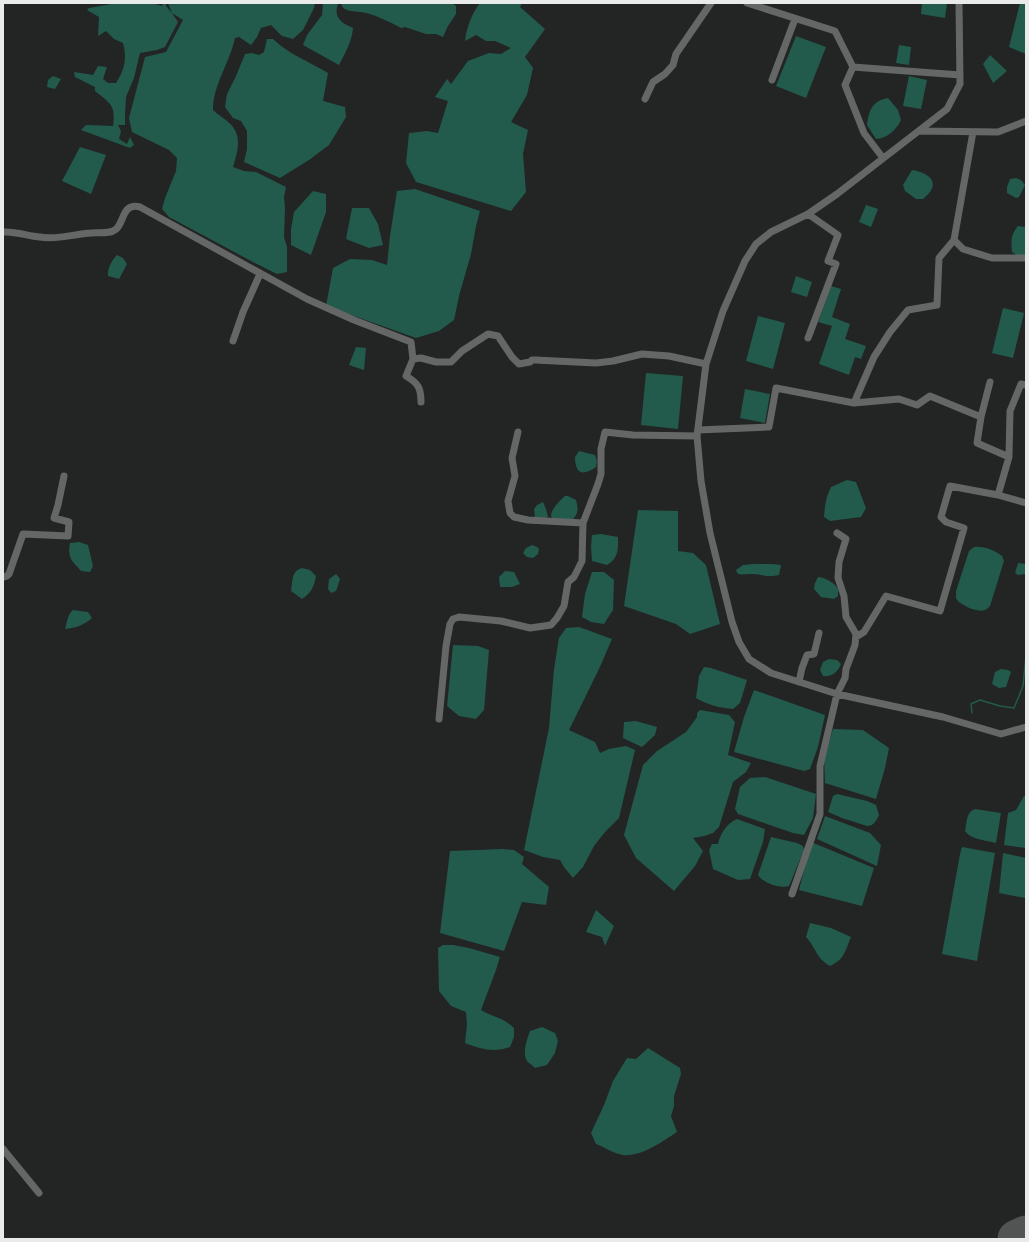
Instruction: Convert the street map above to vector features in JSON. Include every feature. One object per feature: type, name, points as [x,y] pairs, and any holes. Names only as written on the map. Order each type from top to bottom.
[{"type":"street","points":[[645,99],[652,82],[665,74],[674,65],[676,54],[711,3]]},
{"type":"street","points":[[747,3],[835,31],[853,67]]},
{"type":"street","points":[[959,3],[960,84],[947,109],[837,194],[808,214],[771,232],[756,244],[745,261],[723,311],[706,364],[697,433],[701,481],[710,533],[730,614],[739,642],[749,659],[771,673],[837,694],[943,717],[1001,734],[1026,727]]},
{"type":"street","points":[[772,80],[795,19]]},
{"type":"street","points":[[853,67],[960,75]]},
{"type":"street","points":[[853,67],[845,85],[864,133],[883,158]]},
{"type":"street","points":[[919,131],[998,132],[1026,121]]},
{"type":"street","points":[[854,403],[874,357],[890,332],[908,310],[937,305],[939,258],[954,240],[973,132]]},
{"type":"street","points":[[3,232],[41,238],[60,238],[92,233],[112,232],[116,230],[124,214],[130,207],[135,206],[149,212],[260,274],[320,305],[412,343],[413,359],[406,376],[415,381],[421,392],[421,402]]},
{"type":"street","points":[[808,214],[838,235],[828,261],[836,264],[808,338]]},
{"type":"street","points":[[954,240],[963,249],[992,258],[1026,258]]},
{"type":"street","points":[[233,341],[243,312],[260,274]]},
{"type":"street","points":[[413,359],[421,358],[436,362],[451,362],[462,351],[488,334],[498,336],[512,357],[519,364],[530,362],[532,360],[596,363],[642,354],[669,356],[706,364]]},
{"type":"street","points":[[990,382],[981,417],[977,443],[1009,457]]},
{"type":"street","points":[[998,495],[1009,457],[1010,411],[1021,384],[1026,385]]},
{"type":"street","points":[[439,719],[446,646],[450,624],[453,619],[459,617],[501,621],[530,628],[551,625],[555,622],[564,606],[568,582],[574,577],[582,561],[583,523],[601,474],[601,450],[605,432],[633,435],[697,433],[769,427],[776,388],[854,403],[899,399],[917,405],[930,396],[981,417]]},
{"type":"street","points":[[518,432],[512,458],[514,476],[508,501],[510,513],[514,517],[528,520],[583,523]]},
{"type":"street","points":[[3,577],[9,574],[23,534],[68,536],[69,523],[54,518],[64,476]]},
{"type":"street","points":[[856,637],[864,632],[886,596],[940,611],[964,528],[946,522],[941,517],[950,486],[998,495],[1026,503]]},
{"type":"street","points":[[792,894],[820,814],[820,766],[837,694],[845,678],[846,669],[856,637],[856,634],[846,617],[844,596],[838,578],[839,562],[846,539],[837,533]]},
{"type":"street","points":[[799,682],[807,654],[814,654],[819,633]]},
{"type":"street","points":[[3,1149],[39,1193]]},
{"type":"shaded area","points":[[117,3],[152,3],[162,6],[163,3],[166,3],[166,6],[178,22],[165,47],[140,53],[134,78],[126,97],[125,125],[118,125],[121,131],[119,139],[127,144],[130,137],[134,145],[130,148],[81,130],[86,125],[113,126],[114,113],[111,105],[95,91],[95,87],[75,77],[74,72],[93,75],[98,66],[107,67],[103,79],[108,83],[116,83],[124,63],[125,53],[123,43],[114,39],[106,31],[98,36],[99,17],[87,10],[89,8]]},
{"type":"shaded area","points":[[168,3],[315,3],[303,30],[293,39],[282,36],[271,25],[261,28],[251,45],[239,37],[235,38],[216,92],[213,110],[231,125],[236,132],[238,147],[233,167],[244,171],[256,172],[286,187],[284,197],[284,237],[287,247],[287,272],[277,274],[253,262],[169,217],[162,209],[176,171],[177,158],[169,150],[132,132],[129,118],[145,57],[166,52],[183,20],[172,13]]},
{"type":"shaded area","points":[[323,3],[338,4],[338,16],[342,22],[353,28],[350,43],[339,65],[303,45],[307,35],[322,15]]},
{"type":"shaded area","points":[[341,3],[452,3],[456,6],[456,14],[443,37],[436,34],[426,34],[405,27],[401,28],[384,19],[364,12],[349,11],[343,7]]},
{"type":"shaded area","points":[[480,3],[522,3],[520,7],[545,29],[525,57],[533,68],[527,95],[511,122],[528,130],[523,154],[526,192],[511,211],[416,182],[406,163],[409,133],[427,131],[438,133],[448,101],[435,97],[447,79],[451,84],[468,61],[489,53],[501,54],[511,48],[495,41],[486,41],[476,35],[465,41],[470,21]]},
{"type":"shaded area","points":[[922,3],[947,3],[945,18],[921,14]]},
{"type":"shaded area","points":[[1020,3],[1026,3],[1026,54],[1009,47]]},
{"type":"shaded area","points":[[796,36],[826,47],[806,98],[776,86]]},
{"type":"shaded area","points":[[267,39],[273,39],[292,53],[328,73],[323,101],[345,107],[346,117],[329,145],[309,160],[280,178],[244,162],[247,149],[247,131],[241,121],[233,118],[225,107],[227,94],[245,54],[252,53],[259,55],[264,52]]},
{"type":"shaded area","points":[[899,45],[911,47],[909,65],[896,63]]},
{"type":"shaded area","points":[[990,55],[1007,71],[993,83],[983,64]]},
{"type":"shaded area","points":[[53,76],[61,79],[55,89],[47,87],[48,80]]},
{"type":"shaded area","points":[[909,76],[927,80],[921,109],[903,106]]},
{"type":"shaded area","points":[[888,98],[898,110],[901,120],[891,133],[880,139],[876,139],[867,125],[870,111],[878,101]]},
{"type":"shaded area","points":[[80,147],[106,155],[91,194],[62,181]]},
{"type":"shaded area","points":[[912,170],[919,171],[932,180],[932,189],[923,199],[916,199],[905,191],[903,185]]},
{"type":"shaded area","points":[[1016,178],[1021,180],[1025,185],[1019,197],[1016,198],[1007,193],[1007,187],[1010,179]]},
{"type":"shaded area","points":[[415,189],[480,211],[471,254],[454,320],[439,331],[416,338],[326,306],[333,268],[350,259],[372,260],[387,265],[397,191]]},
{"type":"shaded area","points":[[313,191],[326,194],[326,212],[311,255],[291,245],[291,229],[294,212]]},
{"type":"shaded area","points":[[866,205],[878,209],[871,227],[859,222]]},
{"type":"shaded area","points":[[352,208],[369,208],[378,224],[383,245],[369,248],[346,239]]},
{"type":"shaded area","points":[[1018,226],[1026,227],[1026,255],[1018,256],[1012,252],[1012,238]]},
{"type":"shaded area","points":[[117,255],[123,258],[127,264],[119,279],[108,276],[110,265]]},
{"type":"shaded area","points":[[796,276],[812,282],[807,297],[791,292]]},
{"type":"shaded area","points":[[831,286],[841,289],[832,317],[850,324],[845,339],[866,346],[861,359],[855,357],[849,375],[819,364],[832,326],[818,322]]},
{"type":"shaded area","points":[[1003,308],[1024,313],[1013,358],[992,353]]},
{"type":"shaded area","points":[[758,316],[785,323],[773,369],[746,361]]},
{"type":"shaded area","points":[[356,347],[366,348],[364,370],[349,365]]},
{"type":"shaded area","points":[[646,373],[683,376],[678,429],[641,425]]},
{"type":"shaded area","points":[[745,389],[770,394],[765,423],[740,418]]},
{"type":"shaded area","points":[[579,451],[595,455],[597,461],[596,467],[587,472],[580,472],[576,467],[575,462],[575,457]]},
{"type":"shaded area","points":[[847,480],[856,482],[866,508],[861,517],[830,521],[824,517],[829,491],[831,487]]},
{"type":"shaded area","points":[[565,496],[576,500],[578,508],[576,514],[573,519],[553,519],[551,516],[554,509]]},
{"type":"shaded area","points":[[543,502],[548,517],[535,517],[534,509],[537,505]]},
{"type":"shaded area","points":[[638,510],[678,511],[678,551],[693,553],[706,565],[720,624],[690,634],[676,624],[624,606]]},
{"type":"shaded area","points":[[601,534],[618,537],[618,549],[616,556],[607,565],[592,561],[592,535]]},
{"type":"shaded area","points":[[79,542],[88,545],[93,566],[90,572],[81,571],[71,559],[69,552],[70,543]]},
{"type":"shaded area","points":[[532,545],[539,549],[538,554],[533,558],[527,557],[523,553],[526,548]]},
{"type":"shaded area","points":[[974,547],[992,550],[1002,556],[1004,561],[990,606],[982,611],[965,606],[956,598],[956,591],[969,551]]},
{"type":"shaded area","points":[[1018,563],[1026,564],[1026,574],[1018,575],[1015,573]]},
{"type":"shaded area","points":[[743,565],[781,565],[779,575],[765,576],[756,574],[738,574],[736,570]]},
{"type":"shaded area","points":[[302,568],[310,570],[316,576],[312,589],[302,599],[291,591],[294,574],[298,569]]},
{"type":"shaded area","points":[[505,571],[514,572],[520,584],[512,587],[500,587],[499,577]]},
{"type":"shaded area","points":[[592,572],[604,572],[614,580],[613,610],[604,624],[591,622],[582,617],[585,594]]},
{"type":"shaded area","points":[[336,574],[340,579],[336,591],[331,593],[328,589],[329,579]]},
{"type":"shaded area","points":[[818,577],[826,579],[832,583],[838,589],[838,596],[834,599],[821,597],[814,589]]},
{"type":"shaded area","points":[[73,610],[88,612],[92,618],[80,626],[65,629],[68,617]]},
{"type":"shaded area","points":[[579,627],[612,639],[569,730],[595,742],[600,753],[609,749],[626,746],[635,750],[619,818],[594,846],[583,867],[573,878],[560,860],[543,857],[524,850],[549,728],[554,669],[559,638],[566,628]]},
{"type":"shaded area","points":[[453,645],[478,646],[489,650],[484,710],[476,719],[459,716],[447,706]]},
{"type":"shaded area","points":[[829,659],[837,660],[841,664],[834,673],[829,676],[823,676],[820,670],[823,662]]},
{"type":"shaded area","points":[[704,667],[747,680],[740,703],[733,709],[714,706],[696,698],[699,676]]},
{"type":"shaded area","points":[[1001,669],[1011,672],[1006,687],[999,688],[992,684],[995,672]]},
{"type":"shaded area","points":[[754,690],[825,715],[818,747],[810,769],[804,771],[734,752],[744,717]]},
{"type":"shaded area","points":[[700,710],[729,715],[735,722],[728,755],[751,763],[746,772],[733,782],[719,827],[713,833],[693,838],[703,851],[695,866],[674,891],[636,858],[624,835],[643,765],[657,751],[686,732],[697,717],[697,713]]},
{"type":"shaded area","points":[[636,721],[657,727],[655,735],[642,747],[623,738],[624,722]]},
{"type":"shaded area","points":[[833,729],[863,730],[889,748],[876,799],[825,783],[824,759]]},
{"type":"shaded area","points":[[765,777],[816,794],[813,818],[804,835],[793,833],[738,814],[735,809],[740,787],[750,778]]},
{"type":"shaded area","points":[[837,794],[867,801],[876,805],[879,815],[876,821],[867,826],[828,812],[833,796]]},
{"type":"shaded area","points":[[1024,796],[1026,796],[1026,848],[1004,845],[1008,813],[1016,810]]},
{"type":"shaded area","points":[[975,809],[1001,813],[996,843],[975,838],[965,831],[968,815]]},
{"type":"shaded area","points":[[825,816],[870,833],[881,845],[877,866],[817,839]]},
{"type":"shaded area","points":[[737,819],[765,829],[763,842],[750,879],[738,880],[713,869],[709,850],[712,844],[718,844],[724,829]]},
{"type":"shaded area","points":[[771,837],[797,843],[803,846],[804,850],[789,886],[781,887],[772,885],[764,881],[758,875]]},
{"type":"shaded area","points":[[811,842],[874,868],[862,906],[799,890]]},
{"type":"shaded area","points":[[962,847],[995,853],[977,961],[942,954]]},
{"type":"shaded area","points":[[514,850],[524,857],[522,864],[549,887],[546,905],[522,902],[504,951],[440,933],[450,851]]},
{"type":"shaded area","points":[[1003,853],[1026,858],[1025,898],[999,893]]},
{"type":"shaded area","points":[[596,910],[614,926],[605,946],[602,937],[586,932]]},
{"type":"shaded area","points":[[810,923],[831,928],[851,937],[842,957],[830,966],[822,960],[806,937]]},
{"type":"shaded area","points":[[443,945],[469,948],[500,957],[481,1010],[502,1020],[514,1028],[514,1037],[510,1047],[498,1050],[487,1050],[465,1043],[467,1024],[466,1012],[451,1006],[439,991],[438,948]]},
{"type":"shaded area","points":[[542,1027],[555,1033],[558,1041],[555,1053],[547,1065],[535,1068],[527,1061],[525,1054],[526,1046],[530,1031]]},
{"type":"shaded area","points":[[648,1048],[680,1068],[681,1074],[674,1096],[674,1106],[671,1116],[677,1132],[658,1144],[637,1154],[623,1155],[596,1144],[591,1133],[613,1081],[627,1058],[636,1059]]},
{"type":"waterway","points":[[972,713],[971,704],[980,700],[1000,706],[1014,708],[1023,686],[1026,656]]},
{"type":"runway","points":[[1017,1239],[1026,1235]]}]
